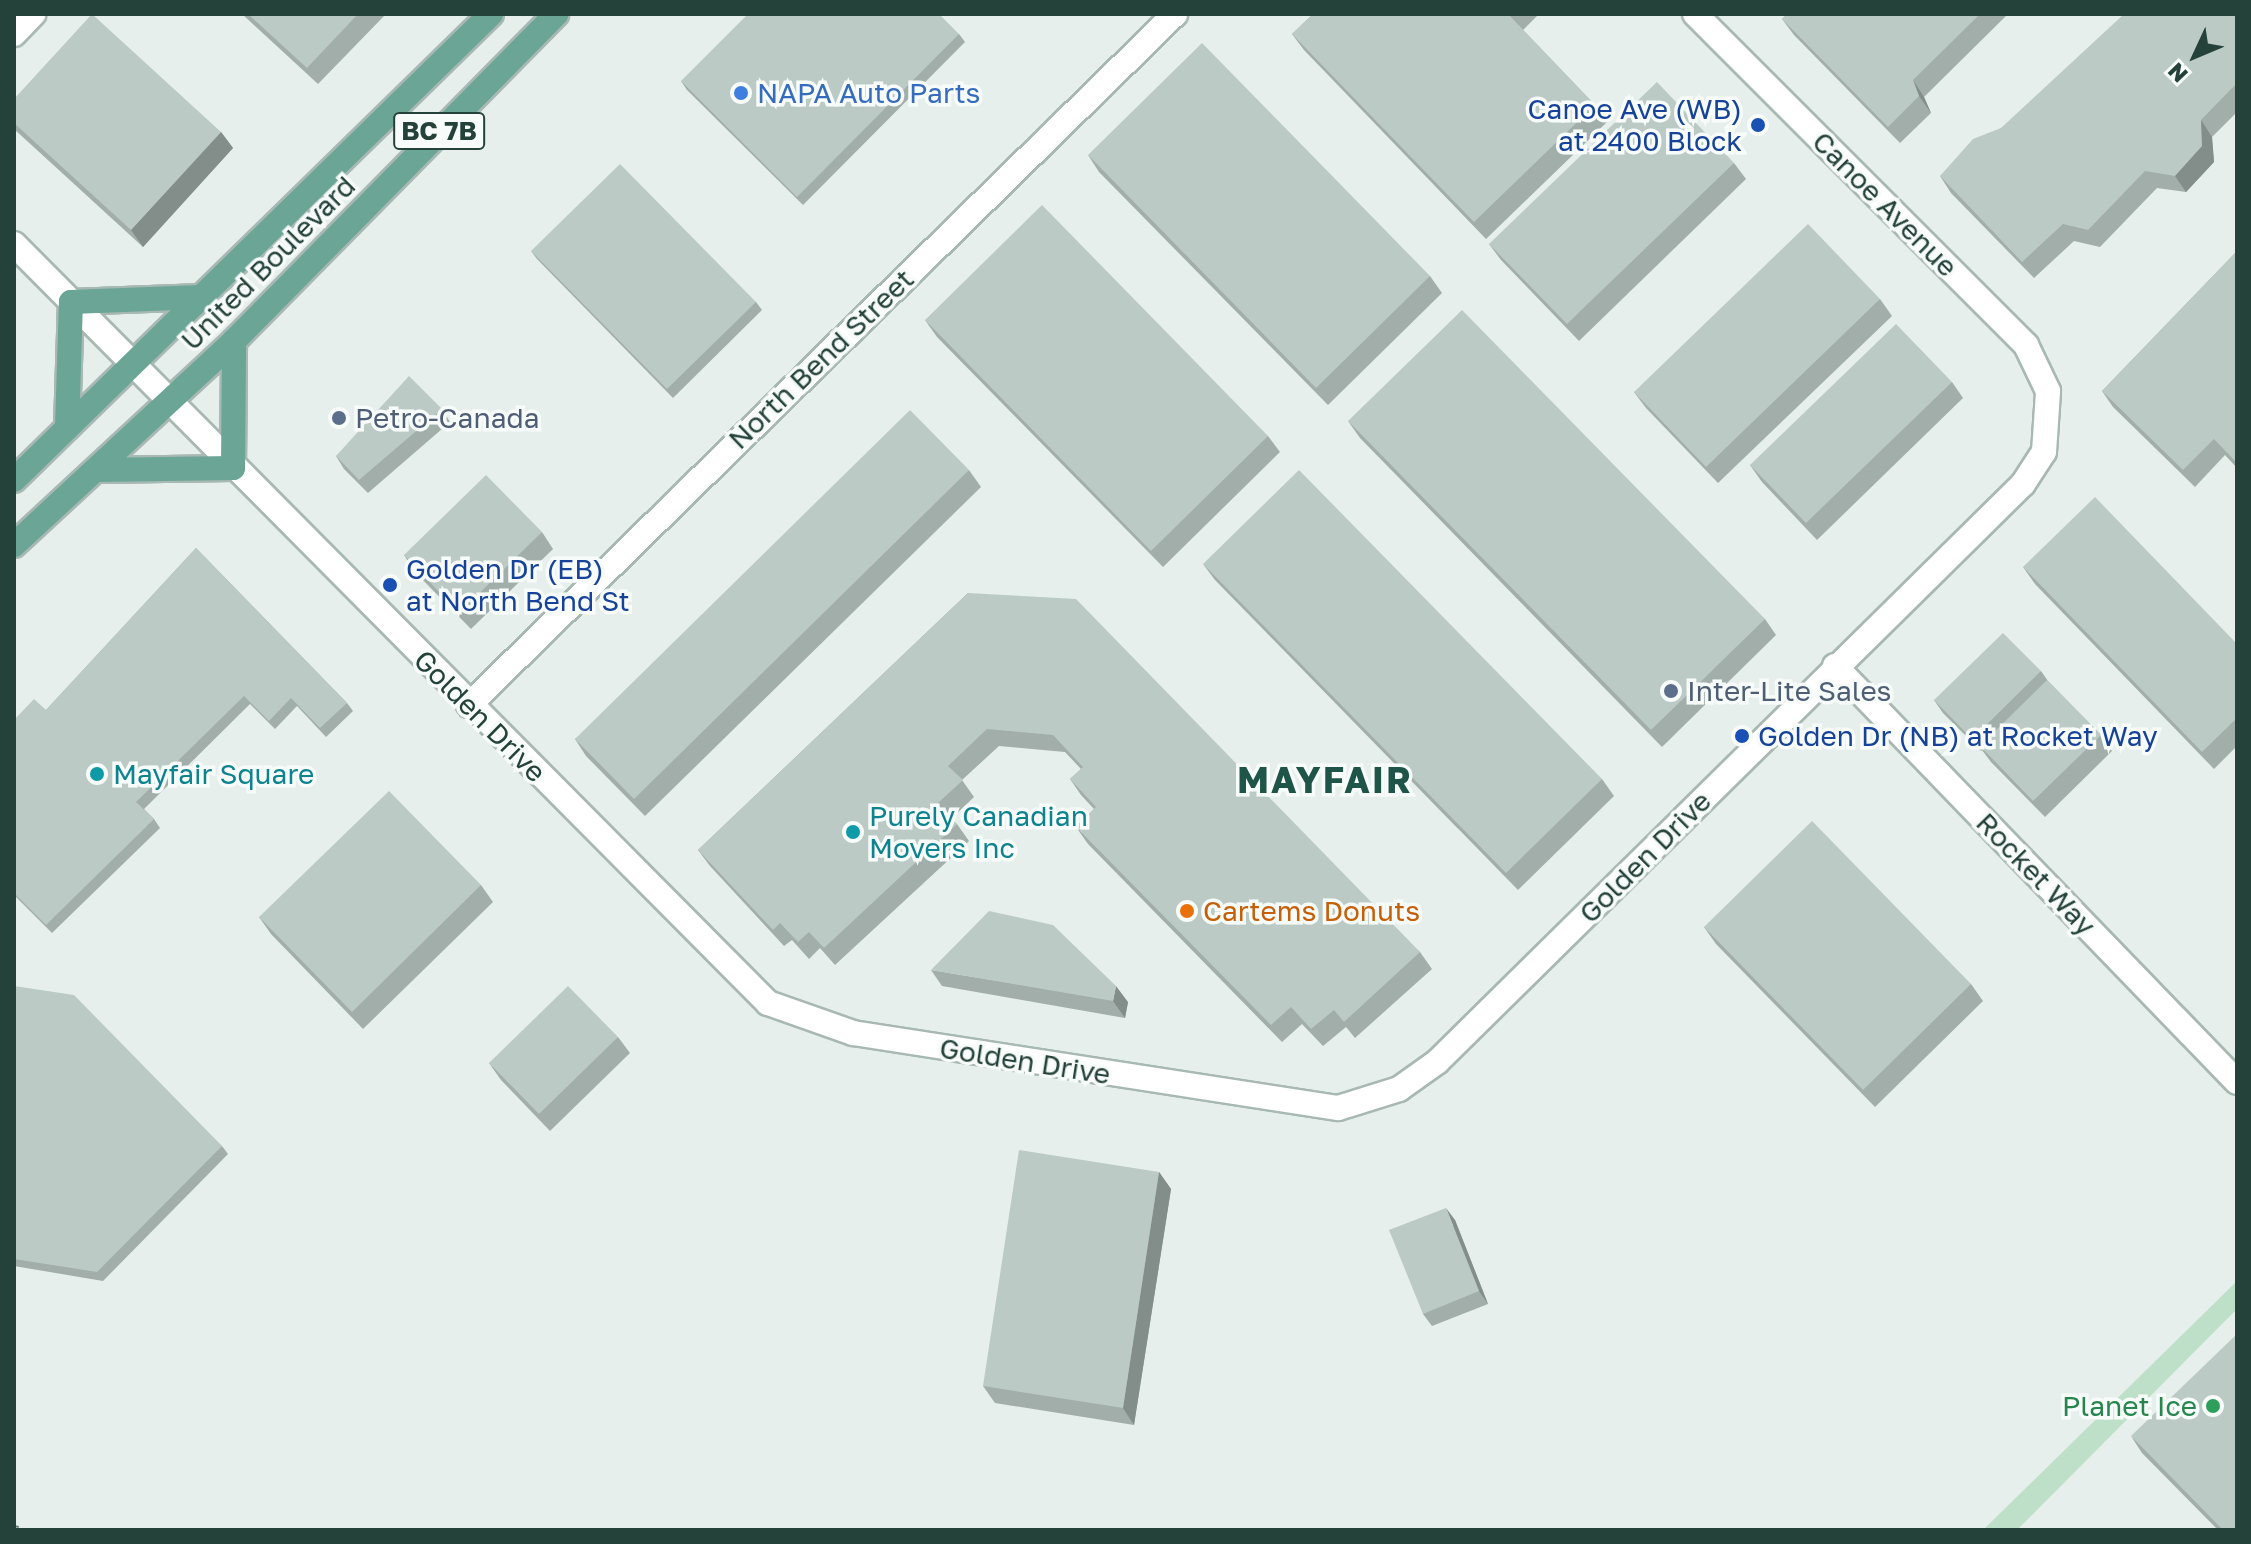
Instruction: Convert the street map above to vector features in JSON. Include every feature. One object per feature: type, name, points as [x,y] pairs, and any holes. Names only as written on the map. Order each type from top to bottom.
[{"type":"main road","name":"United Boulevard","points":[[14,480],[491,14]]},
{"type":"main road","name":"United Boulevard","points":[[14,545],[234,341],[556,14]]},
{"type":"main road","points":[[67,428],[71,302],[202,297]]},
{"type":"main road","points":[[97,470],[233,468],[234,341]]},
{"type":"street","points":[[14,34],[33,14]]},
{"type":"street","name":"North Bend Street","points":[[469,705],[1175,14]]},
{"type":"street","name":"Canoe Avenue","points":[[1695,14],[2026,345],[2045,376],[2050,407]]},
{"type":"street","name":"Golden Drive","points":[[14,244],[733,974],[801,1019],[874,1037],[1338,1108],[1399,1089],[1437,1062],[1835,666],[2023,484],[2044,452],[2050,407]]},
{"type":"street","name":"Rocket Way","points":[[1835,666],[2237,1082]]},
{"type":"green space","points":[[2237,1281],[2237,1309],[2017,1530],[1983,1530]]},
{"type":"building","points":[[92,14],[221,132],[131,230],[14,123],[14,99]]},
{"type":"building","points":[[248,14],[358,14],[307,68]]},
{"type":"building","points":[[748,14],[939,14],[959,34],[797,197],[681,81]]},
{"type":"building","points":[[1313,14],[1510,14],[1595,105],[1474,222],[1292,34]]},
{"type":"building","points":[[1787,14],[1980,14],[1913,80],[1919,96],[1888,127],[1782,19]]},
{"type":"building","points":[[2124,14],[2237,14],[2237,83],[2201,120],[2202,146],[2175,176],[2145,171],[2088,230],[2063,224],[2022,262],[1940,176],[1973,139],[2001,128]]},
{"type":"building","points":[[1202,43],[1430,276],[1316,388],[1088,155]]},
{"type":"building","points":[[1657,82],[1734,163],[1567,324],[1489,244]]},
{"type":"building","points":[[620,164],[756,302],[667,389],[531,251]]},
{"type":"building","points":[[1042,205],[1268,436],[1151,551],[925,320]]},
{"type":"building","points":[[1808,224],[1880,299],[1706,467],[1634,392]]},
{"type":"building","points":[[2237,251],[2237,463],[2214,439],[2183,470],[2102,391]]},
{"type":"building","points":[[1462,310],[1765,619],[1651,730],[1348,421]]},
{"type":"building","points":[[1896,324],[1952,382],[1806,523],[1750,465]]},
{"type":"building","points":[[409,376],[442,409],[359,480],[336,456]]},
{"type":"building","points":[[910,410],[969,470],[634,799],[575,739]]},
{"type":"building","points":[[1299,470],[1602,779],[1506,873],[1203,564]]},
{"type":"building","points":[[486,475],[542,532],[459,613],[404,555]]},
{"type":"building","points":[[2095,497],[2237,644],[2237,718],[2202,752],[2023,567]]},
{"type":"building","name":"Mayfair Square","points":[[196,548],[347,703],[320,728],[291,698],[269,721],[244,696],[136,802],[154,819],[46,925],[14,893],[14,720],[34,699],[46,710]]},
{"type":"building","name":"Purely Canadian Movers Inc","points":[[968,593],[1076,599],[1420,952],[1344,1022],[1334,1010],[1311,1029],[1291,1007],[1271,1025],[1076,827],[1096,807],[1070,779],[1083,767],[1053,735],[987,729],[948,766],[963,780],[937,804],[957,824],[824,948],[809,932],[798,942],[780,923],[773,930],[698,850]]},
{"type":"building","points":[[2003,633],[2041,671],[1972,739],[1934,700]]},
{"type":"building","points":[[2047,680],[2101,735],[2033,801],[1980,746]]},
{"type":"building","points":[[389,791],[481,885],[352,1012],[259,917]]},
{"type":"building","points":[[1812,821],[1971,984],[1863,1090],[1704,927]]},
{"type":"building","points":[[989,911],[1053,925],[1116,986],[1113,1001],[931,970]]},
{"type":"building","points":[[14,986],[74,995],[222,1146],[97,1272],[14,1259]]},
{"type":"building","points":[[568,986],[618,1037],[539,1114],[489,1063]]},
{"type":"building","points":[[1019,1150],[1159,1172],[1123,1408],[983,1386]]},
{"type":"building","points":[[1446,1208],[1479,1291],[1423,1314],[1389,1230]]},
{"type":"building","name":"Planet Ice","points":[[2237,1334],[2237,1530],[2223,1530],[2131,1436]]},
{"type":"railway","points":[[14,1529],[18,1530]]},
{"type":"place","name":"NAPA Auto Parts","points":[[741,93]]},
{"type":"place","name":"Canoe Ave (WB) at 2400 Block","points":[[1758,125]]},
{"type":"place","name":"Petro-Canada","points":[[339,418]]},
{"type":"place","name":"Golden Dr (EB) at North Bend St","points":[[390,585]]},
{"type":"place","name":"Inter-Lite Sales","points":[[1671,691]]},
{"type":"place","name":"Golden Dr (NB) at Rocket Way","points":[[1742,736]]},
{"type":"place","name":"Mayfair Square","points":[[97,774]]},
{"type":"place","name":"Purely Canadian Movers Inc","points":[[853,832]]},
{"type":"place","name":"Cartems Donuts","points":[[1187,911]]},
{"type":"place","name":"Planet Ice","points":[[2213,1406]]},
{"type":"district","name":"MAYFAIR","points":[[1325,780]]}]
